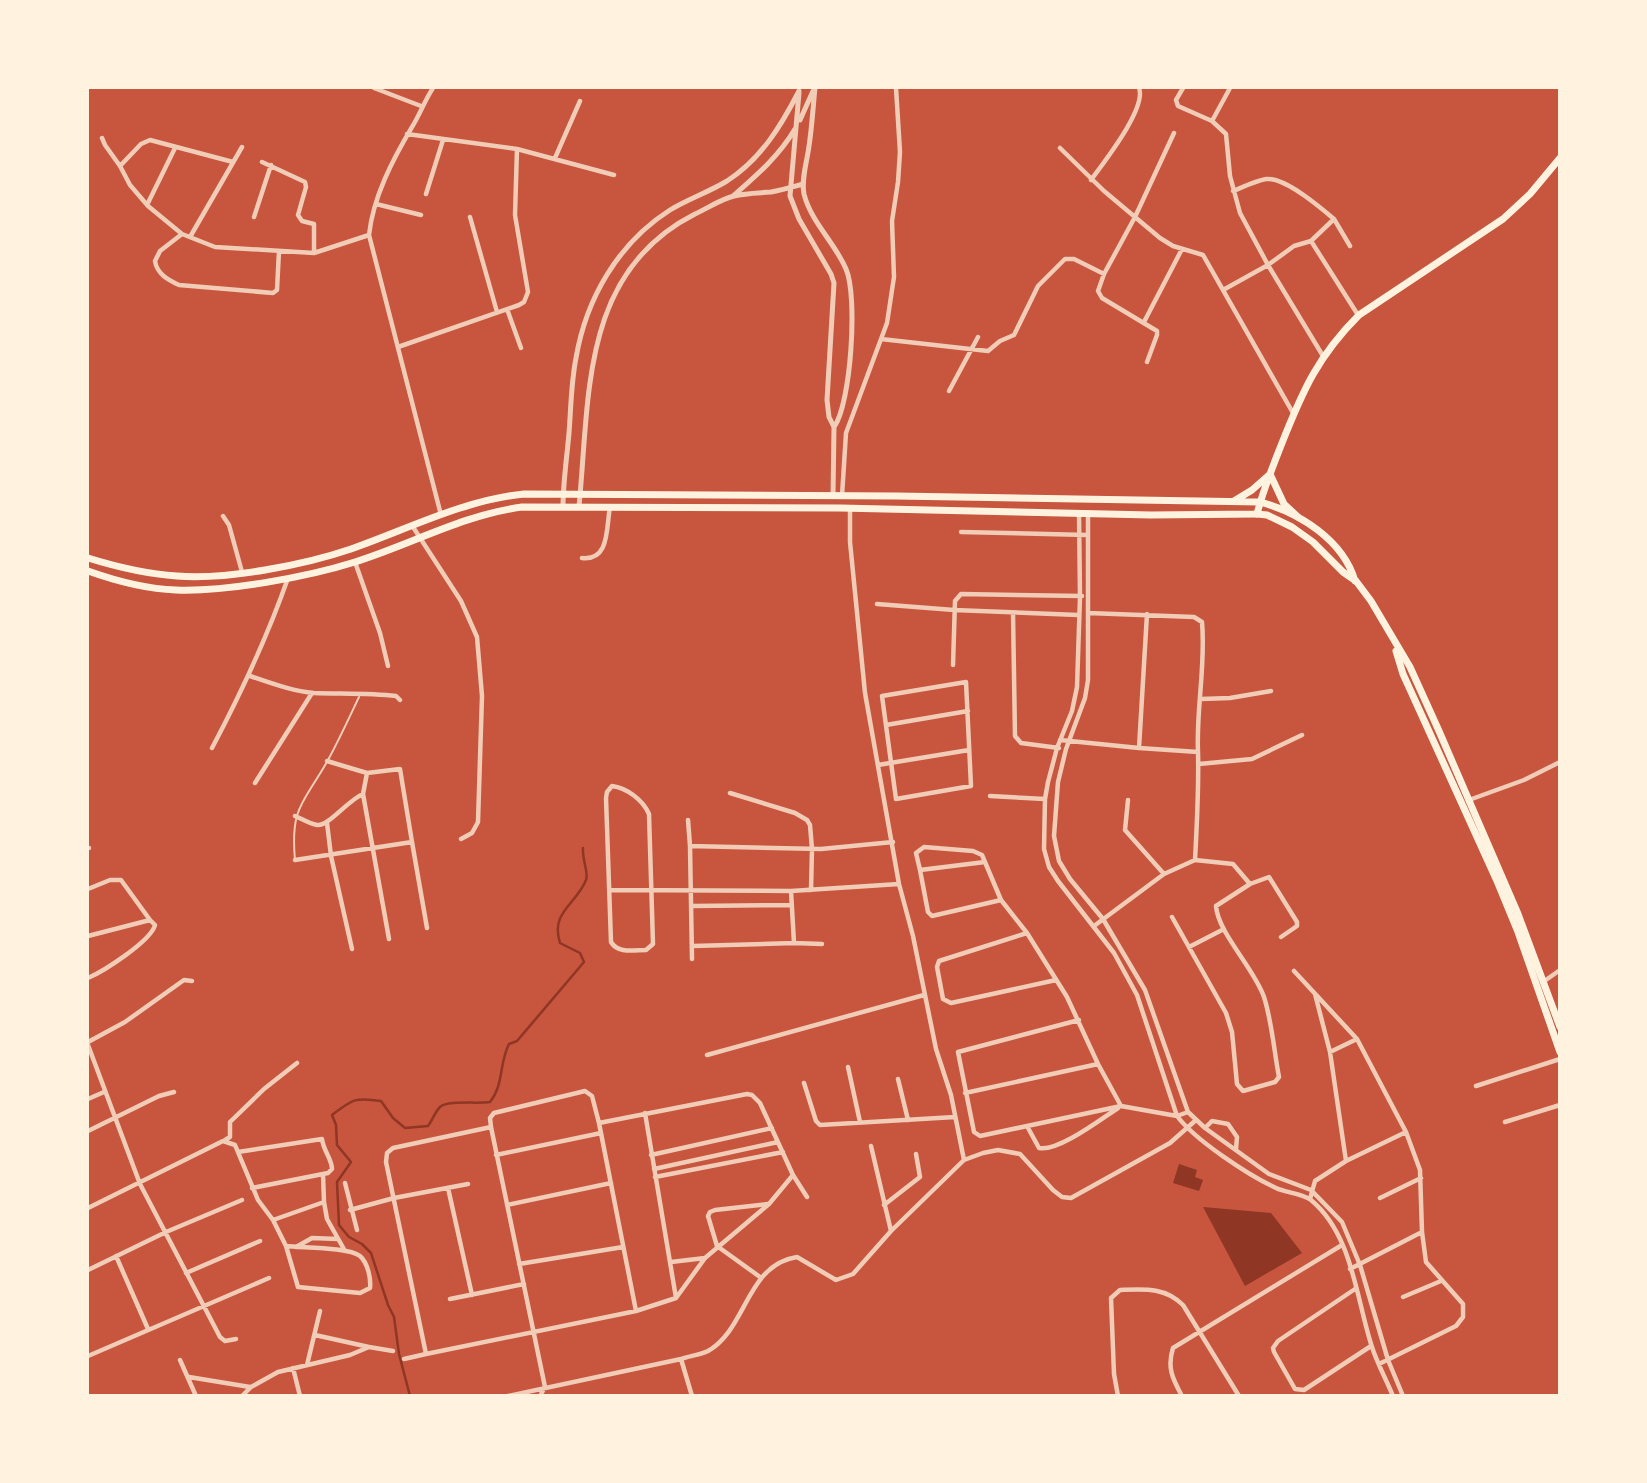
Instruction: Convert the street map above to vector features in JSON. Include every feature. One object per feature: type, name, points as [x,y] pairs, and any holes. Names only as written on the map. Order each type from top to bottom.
[{"type":"main road","points":[[1257,514],[1303,390],[1323,356],[1359,315],[1494,226],[1524,200],[1559,158]]},
{"type":"main road","points":[[1234,501],[1270,474]]},
{"type":"main road","points":[[1270,474],[1284,504],[1298,517]]},
{"type":"main road","points":[[88,558],[144,572],[174,576],[199,577],[243,572],[334,554],[498,497],[524,494],[1234,501],[1260,502],[1312,525],[1342,554],[1351,566],[1356,582]]},
{"type":"main road","points":[[88,571],[134,584],[177,590],[288,578],[355,562],[469,519],[512,508],[850,508],[1079,514],[1266,515],[1292,527],[1313,542],[1356,582],[1371,601],[1410,667],[1518,932],[1559,1052]]},
{"type":"main road","points":[[1460,791],[1468,800],[1518,914],[1559,1027]]},
{"type":"street","points":[[374,88],[421,106]]},
{"type":"street","points":[[433,88],[407,134],[376,204],[369,235],[441,516]]},
{"type":"street","points":[[579,506],[589,375],[595,347],[618,286],[635,262],[673,227],[733,196],[763,169],[786,144],[815,88]]},
{"type":"street","points":[[815,88],[803,184],[810,208],[846,269],[851,284],[850,344],[842,409],[834,427],[833,496]]},
{"type":"street","points":[[842,496],[846,433],[887,323],[894,277],[892,221],[900,152],[896,88]]},
{"type":"street","points":[[1091,180],[1121,138],[1141,99],[1139,88]]},
{"type":"street","points":[[1184,88],[1176,100],[1178,106],[1222,128],[1229,142],[1233,191],[1240,213],[1323,356]]},
{"type":"street","points":[[1212,121],[1230,88]]},
{"type":"street","points":[[799,89],[789,187],[792,206],[831,274],[835,292],[827,400],[829,417],[834,427]]},
{"type":"street","points":[[563,507],[579,344],[608,271],[652,223],[727,180],[754,159],[773,138],[799,89]]},
{"type":"street","points":[[555,158],[579,101]]},
{"type":"street","points":[[1147,362],[1157,332],[1098,295],[1098,288],[1174,133]]},
{"type":"street","points":[[407,134],[517,149],[614,175]]},
{"type":"street","points":[[102,138],[130,185],[147,205],[182,234],[223,249],[314,253],[369,235]]},
{"type":"street","points":[[120,166],[150,140],[233,162]]},
{"type":"street","points":[[426,194],[443,140]]},
{"type":"street","points":[[190,237],[242,147]]},
{"type":"street","points":[[147,205],[175,148]]},
{"type":"street","points":[[1060,148],[1091,180],[1167,243],[1203,255],[1294,413]]},
{"type":"street","points":[[398,347],[524,302],[528,292],[515,215],[517,149]]},
{"type":"street","points":[[754,159],[763,169]]},
{"type":"street","points":[[262,162],[303,180],[306,184],[298,215],[302,221],[314,224],[314,253]]},
{"type":"street","points":[[254,217],[271,165]]},
{"type":"street","points":[[1551,168],[1559,172]]},
{"type":"street","points":[[1233,191],[1265,180],[1275,180],[1292,188],[1334,219],[1350,246]]},
{"type":"street","points":[[733,196],[776,191],[803,184]]},
{"type":"street","points":[[376,204],[421,215]]},
{"type":"street","points":[[470,217],[497,312]]},
{"type":"street","points":[[1223,290],[1268,265],[1294,246],[1311,241],[1334,219]]},
{"type":"street","points":[[182,234],[160,251],[155,261],[156,267],[166,278],[179,285],[273,293],[277,290],[279,251]]},
{"type":"street","points":[[1311,241],[1359,315]]},
{"type":"street","points":[[1144,322],[1182,249]]},
{"type":"street","points":[[881,339],[988,351],[1000,341],[1013,337],[1038,286],[1065,259],[1074,259],[1104,274]]},
{"type":"street","points":[[831,274],[846,269]]},
{"type":"street","points":[[507,309],[521,348]]},
{"type":"street","points":[[949,391],[978,337]]},
{"type":"street","points":[[574,376],[589,375]]},
{"type":"street","points":[[567,450],[582,450]]},
{"type":"street","points":[[582,558],[591,559],[600,554],[610,506]]},
{"type":"street","points":[[850,508],[850,542],[859,649],[878,765],[899,884],[913,936],[936,1049],[951,1095],[964,1160]]},
{"type":"street","points":[[1079,514],[1077,687],[1057,748],[1045,799],[1044,849],[1049,867],[1114,953],[1137,995],[1177,1116],[1186,1128],[1258,1179],[1279,1190],[1310,1199],[1334,1228],[1350,1269],[1371,1346],[1394,1395]]},
{"type":"street","points":[[1088,514],[1087,690],[1066,749],[1056,797],[1055,848],[1070,879],[1102,919],[1145,990],[1188,1112],[1205,1128],[1269,1174],[1311,1190],[1342,1222],[1360,1265],[1388,1360],[1403,1395]]},
{"type":"street","points":[[223,516],[229,525],[243,572]]},
{"type":"street","points":[[412,527],[468,615],[477,637],[481,662],[478,822],[476,828],[461,839]]},
{"type":"street","points":[[961,532],[1087,535]]},
{"type":"street","points":[[355,562],[380,633],[388,667]]},
{"type":"street","points":[[212,748],[250,676],[288,578]]},
{"type":"street","points":[[953,665],[954,610],[957,597],[964,593],[1088,596]]},
{"type":"street","points":[[877,604],[1078,615]]},
{"type":"street","points":[[1079,608],[1194,617],[1202,622],[1195,860]]},
{"type":"street","points":[[1013,613],[1015,736],[1021,743],[1066,749]]},
{"type":"street","points":[[1139,748],[1147,614]]},
{"type":"street","points":[[1078,626],[1087,626]]},
{"type":"street","points":[[250,676],[279,687],[312,693],[361,693],[396,696],[400,700]]},
{"type":"street","points":[[965,682],[971,786],[896,799],[886,726],[882,696],[965,682]]},
{"type":"street","points":[[1201,699],[1230,698],[1272,691]]},
{"type":"street","points":[[255,783],[312,693]]},
{"type":"street","points":[[886,726],[968,710]]},
{"type":"street","points":[[1199,764],[1252,759],[1302,734]]},
{"type":"street","points":[[1060,740],[1198,752]]},
{"type":"street","points":[[878,765],[969,751]]},
{"type":"street","points":[[327,761],[367,773],[400,769],[427,928]]},
{"type":"street","points":[[1468,800],[1524,780],[1559,762]]},
{"type":"street","points":[[367,773],[363,794],[389,939]]},
{"type":"street","points":[[617,786],[639,800],[649,814],[651,890],[653,944],[646,950],[621,950],[612,944],[606,799],[609,788],[617,786]]},
{"type":"street","points":[[730,793],[802,816],[810,825],[811,890]]},
{"type":"street","points":[[296,816],[316,825],[327,823],[348,802],[363,794]]},
{"type":"street","points":[[990,796],[1045,799]]},
{"type":"street","points":[[1128,800],[1125,830],[1164,874]]},
{"type":"street","points":[[688,820],[692,959]]},
{"type":"street","points":[[327,823],[331,856],[352,949]]},
{"type":"street","points":[[295,860],[412,842]]},
{"type":"street","points":[[690,846],[812,849],[893,842]]},
{"type":"street","points":[[1001,900],[932,916],[928,912],[916,853],[924,847],[980,853],[1001,900],[1027,933],[1079,1020],[1098,1064],[1121,1106]]},
{"type":"street","points":[[1044,849],[1055,848]]},
{"type":"street","points":[[1094,926],[1164,874],[1195,860],[1233,864],[1250,884]]},
{"type":"street","points":[[920,870],[985,862]]},
{"type":"street","points":[[1172,917],[1226,1013],[1232,1032],[1234,1068],[1242,1091],[1277,1081],[1279,1077],[1264,998],[1255,977],[1224,929],[1216,906],[1250,884],[1269,877],[1296,920],[1297,926],[1281,937]]},
{"type":"street","points":[[88,889],[110,880],[121,880],[155,925],[152,933],[88,978]]},
{"type":"street","points":[[611,890],[791,891],[899,884]]},
{"type":"street","points":[[791,891],[794,943]]},
{"type":"street","points":[[692,906],[792,905]]},
{"type":"street","points":[[88,936],[150,920]]},
{"type":"street","points":[[1189,947],[1224,929]]},
{"type":"street","points":[[1027,933],[939,961],[937,967],[943,999],[951,1003],[1056,980]]},
{"type":"street","points":[[692,946],[822,944]]},
{"type":"street","points":[[1542,983],[1559,970]]},
{"type":"street","points":[[1294,971],[1357,1040],[1406,1132],[1421,1178],[1422,1232],[1426,1262],[1463,1304],[1462,1320],[1456,1326],[1378,1364]]},
{"type":"street","points":[[192,981],[184,981],[88,1044],[140,1184],[203,1307],[223,1340],[236,1339]]},
{"type":"street","points":[[1314,992],[1330,1052],[1346,1161]]},
{"type":"street","points":[[707,1055],[925,995]]},
{"type":"street","points":[[1079,1020],[959,1052],[965,1093],[977,1136],[1121,1106],[1177,1116],[1188,1112]]},
{"type":"street","points":[[1330,1052],[1357,1040]]},
{"type":"street","points":[[1476,1086],[1559,1059]]},
{"type":"street","points":[[88,1208],[230,1137],[230,1122],[264,1089],[297,1063]]},
{"type":"street","points":[[965,1093],[1098,1064]]},
{"type":"street","points":[[848,1067],[860,1122]]},
{"type":"street","points":[[898,1079],[908,1119]]},
{"type":"street","points":[[804,1083],[818,1124],[955,1117]]},
{"type":"street","points":[[540,1395],[545,1387],[489,1118],[494,1113],[585,1091],[592,1096],[636,1311]]},
{"type":"street","points":[[88,1099],[104,1092]]},
{"type":"street","points":[[88,1131],[159,1096],[174,1092]]},
{"type":"street","points":[[598,1123],[752,1095],[760,1103],[793,1175],[807,1197]]},
{"type":"street","points":[[1505,1122],[1559,1105]]},
{"type":"street","points":[[1027,1126],[1037,1145],[1043,1149],[1051,1148],[1121,1106]]},
{"type":"street","points":[[645,1113],[676,1298]]},
{"type":"street","points":[[508,1395],[681,1359],[707,1351],[722,1337],[760,1277],[784,1260],[797,1257],[835,1280],[853,1274],[891,1231],[964,1160],[998,1150],[1020,1154],[1053,1190],[1071,1198],[1170,1143],[1196,1120]]},
{"type":"street","points":[[1205,1128],[1212,1121],[1228,1124],[1237,1137],[1236,1149]]},
{"type":"street","points":[[426,1354],[386,1162],[387,1153],[393,1148],[491,1128]]},
{"type":"street","points":[[651,1155],[772,1128]]},
{"type":"street","points":[[1310,1199],[1315,1181],[1346,1161],[1406,1132]]},
{"type":"street","points":[[496,1155],[601,1133]]},
{"type":"street","points":[[238,1152],[322,1139],[333,1167],[331,1171],[323,1174],[251,1188]]},
{"type":"street","points":[[223,1141],[233,1143],[251,1188],[273,1220],[286,1247],[298,1287],[359,1293],[368,1290],[370,1279],[359,1255],[346,1251],[286,1247]]},
{"type":"street","points":[[654,1169],[778,1142]]},
{"type":"street","points":[[871,1146],[891,1231]]},
{"type":"street","points":[[655,1177],[782,1152]]},
{"type":"street","points":[[884,1205],[920,1177],[916,1154]]},
{"type":"street","points":[[323,1174],[327,1219],[346,1251]]},
{"type":"street","points":[[404,1359],[636,1311],[676,1298],[705,1258],[769,1204],[793,1175]]},
{"type":"street","points":[[1380,1198],[1421,1178]]},
{"type":"street","points":[[345,1183],[357,1230]]},
{"type":"street","points":[[507,1205],[611,1183]]},
{"type":"street","points":[[350,1210],[394,1198],[468,1184]]},
{"type":"street","points":[[448,1188],[472,1295]]},
{"type":"street","points":[[88,1270],[166,1232],[242,1200]]},
{"type":"street","points":[[273,1220],[324,1202]]},
{"type":"street","points":[[760,1277],[717,1246],[708,1216],[710,1212],[769,1204]]},
{"type":"street","points":[[1350,1269],[1422,1232]]},
{"type":"street","points":[[296,1247],[312,1238],[338,1239]]},
{"type":"street","points":[[186,1273],[260,1241]]},
{"type":"street","points":[[1182,1395],[1170,1373],[1169,1364],[1174,1348],[1342,1245]]},
{"type":"street","points":[[519,1265],[623,1247]]},
{"type":"street","points":[[116,1256],[148,1329]]},
{"type":"street","points":[[671,1262],[705,1258]]},
{"type":"street","points":[[88,1356],[269,1278]]},
{"type":"street","points":[[1403,1297],[1441,1280]]},
{"type":"street","points":[[450,1299],[524,1284]]},
{"type":"street","points":[[1118,1395],[1114,1374],[1111,1298],[1117,1291],[1155,1289],[1171,1294],[1184,1305],[1239,1395]]},
{"type":"street","points":[[1355,1289],[1278,1341],[1273,1348],[1295,1389],[1304,1390],[1371,1346]]},
{"type":"street","points":[[307,1365],[320,1311]]},
{"type":"street","points":[[315,1335],[393,1351]]},
{"type":"street","points":[[242,1395],[268,1377],[369,1347]]},
{"type":"street","points":[[681,1359],[692,1395]]},
{"type":"street","points":[[180,1360],[196,1395]]},
{"type":"street","points":[[293,1368],[300,1395]]},
{"type":"street","points":[[189,1377],[251,1387]]},
{"type":"lane","points":[[295,860],[293,830],[296,816],[361,693]]},
{"type":"shaded area","points":[[1179,1164],[1197,1170],[1195,1177],[1203,1180],[1199,1191],[1173,1183]]},
{"type":"shaded area","points":[[1203,1207],[1271,1213],[1302,1253],[1245,1286]]},
{"type":"waterway","points":[[410,1396],[399,1354],[394,1317],[371,1253],[349,1237],[339,1225],[337,1182],[351,1162],[337,1145],[336,1125],[332,1115],[355,1100],[381,1101],[393,1118],[405,1128],[428,1126],[438,1109],[444,1105],[490,1102],[497,1088],[509,1044],[517,1041],[584,962],[580,953],[560,943],[558,932],[561,916],[586,880],[583,848]]}]
